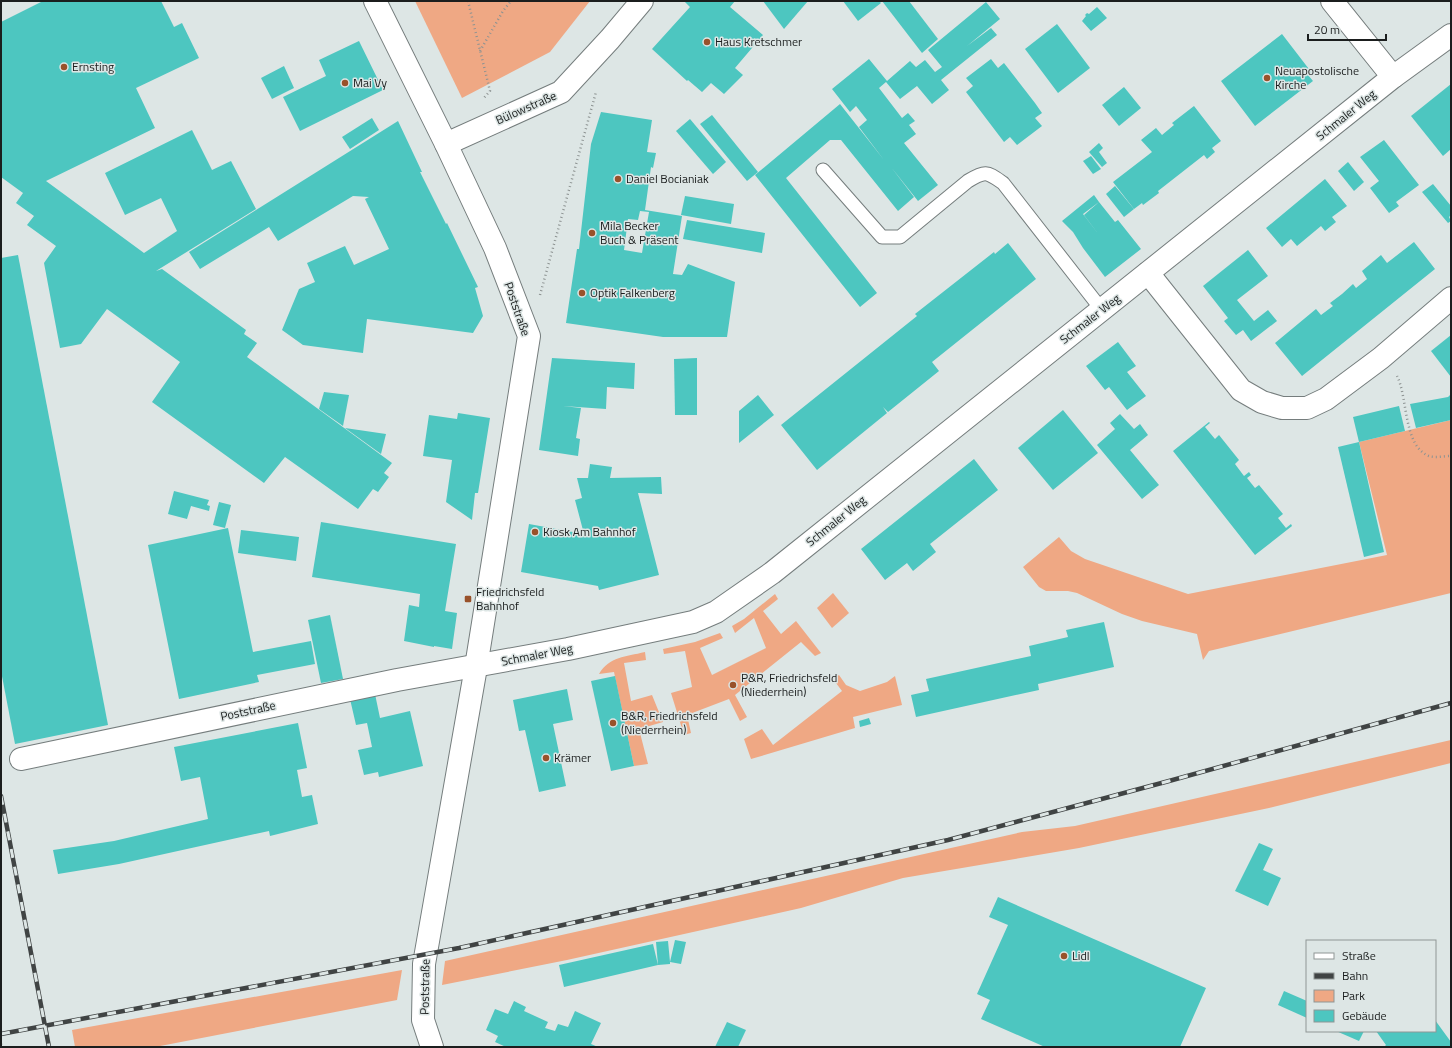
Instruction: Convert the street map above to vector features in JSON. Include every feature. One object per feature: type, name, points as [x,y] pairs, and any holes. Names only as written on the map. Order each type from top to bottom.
[{"type":"street","name":"Poststraße","points":[[375,1],[446,144],[495,248],[529,336],[476,667],[424,964],[424,1020],[432,1047]]},
{"type":"street","name":"Bülowstraße","points":[[446,144],[561,92],[610,39],[642,1]]},
{"type":"street","points":[[1332,1],[1393,77]]},
{"type":"street","name":"Schmaler Weg","points":[[476,667],[693,622],[716,612],[772,572],[1393,77],[1451,35]]},
{"type":"street","points":[[1148,273],[1241,390],[1262,402],[1282,408],[1307,408],[1326,399],[1380,358],[1451,298]]},
{"type":"street","name":"Poststraße","points":[[21,759],[397,680],[476,667]]},
{"type":"lane","points":[[823,170],[882,238],[900,237],[968,181],[979,174],[989,173],[1003,183],[1102,310]]},
{"type":"path","points":[[468,1],[490,92],[480,103]]},
{"type":"path","points":[[480,50],[503,11],[511,1]]},
{"type":"path","points":[[539,298],[598,85]]},
{"type":"path","points":[[1380,358],[1392,368],[1398,378],[1411,434],[1419,449],[1430,457],[1451,456]]},
{"type":"green space","points":[[415,1],[590,1],[550,52],[462,98]]},
{"type":"green space","points":[[1451,420],[1451,593],[1209,651],[1203,660],[1197,634],[1142,621],[1122,614],[1077,593],[1068,591],[1046,591],[1039,587],[1023,567],[1059,537],[1071,551],[1085,559],[1188,594],[1387,555],[1359,442]]},
{"type":"green space","points":[[833,593],[849,613],[832,628],[817,608]]},
{"type":"green space","points":[[775,594],[778,599],[763,611],[781,634],[796,621],[821,653],[815,656],[801,642],[735,695],[747,717],[740,721],[729,699],[687,715],[691,733],[684,735],[671,693],[692,687],[685,651],[664,654],[663,649],[695,642],[720,633],[723,638],[700,648],[712,675],[766,648],[754,618],[735,633],[732,626],[744,619]]},
{"type":"green space","points":[[645,652],[646,660],[624,663],[631,701],[652,695],[663,722],[639,729],[648,764],[634,766],[614,672],[599,674],[603,668],[613,660]]},
{"type":"green space","points":[[839,675],[846,685],[860,691],[887,682],[895,676],[902,705],[853,717],[855,728],[751,759],[744,739],[762,729],[773,745],[842,691],[833,679]]},
{"type":"green space","points":[[1451,740],[1451,763],[1269,808],[1079,848],[903,878],[801,908],[567,960],[442,985],[445,961],[1022,832],[1075,826]]},
{"type":"green space","points":[[402,970],[397,1000],[155,1047],[75,1047],[72,1030]]},
{"type":"building","points":[[43,1],[161,1],[174,27],[182,23],[199,58],[136,88],[155,128],[46,181],[144,253],[177,231],[161,198],[125,215],[105,173],[192,130],[212,170],[231,161],[256,209],[156,271],[162,269],[246,330],[244,334],[257,343],[247,357],[392,463],[384,473],[389,477],[378,492],[373,489],[358,509],[285,457],[264,483],[152,402],[180,362],[107,309],[81,344],[60,348],[44,263],[56,246],[27,225],[34,216],[16,203],[23,193],[1,177],[1,22]]},
{"type":"building","name":"Haus Kretschmer","points":[[684,1],[735,1],[730,7],[763,35],[735,68],[743,75],[724,94],[711,83],[702,92],[688,80],[687,81],[652,49],[690,7]]},
{"type":"building","points":[[763,1],[808,1],[784,29]]},
{"type":"building","points":[[843,1],[879,1],[881,3],[858,21]]},
{"type":"building","points":[[882,1],[909,1],[938,39],[922,53]]},
{"type":"building","points":[[986,2],[1000,19],[967,46],[991,28],[997,35],[941,80],[949,90],[932,104],[917,86],[900,99],[886,82],[879,88],[902,118],[908,113],[915,121],[909,125],[916,134],[904,143],[938,185],[918,201],[891,167],[914,197],[898,211],[841,140],[830,140],[786,178],[877,293],[860,307],[755,175],[840,104],[884,160],[859,127],[867,120],[856,106],[850,112],[832,89],[869,59],[887,81],[910,61],[916,67],[925,60],[935,72],[942,67],[928,50]]},
{"type":"building","points":[[1097,7],[1107,18],[1091,31],[1082,21],[1087,13],[1089,14]]},
{"type":"building","points":[[1057,24],[1090,68],[1058,93],[1025,49]]},
{"type":"building","name":"Neuapostolische Kirche","points":[[1282,34],[1312,73],[1308,75],[1313,81],[1255,126],[1221,81]]},
{"type":"building","name":"Mai Vy","points":[[359,41],[383,90],[300,131],[283,97],[326,76],[319,60]]},
{"type":"building","points":[[991,59],[998,68],[1004,63],[1042,113],[1035,118],[1042,126],[1017,145],[1010,137],[1004,142],[966,92],[973,86],[966,78]]},
{"type":"building","points":[[284,66],[294,88],[272,99],[261,78]]},
{"type":"building","points":[[1451,84],[1451,149],[1443,156],[1411,116]]},
{"type":"building","points":[[1124,87],[1141,108],[1119,126],[1102,105]]},
{"type":"building","points":[[1194,106],[1221,141],[1212,148],[1215,152],[1207,159],[1204,155],[1158,191],[1159,193],[1143,205],[1142,203],[1134,209],[1113,182],[1152,152],[1141,140],[1156,128],[1162,135],[1174,125],[1172,123]]},
{"type":"building","points":[[601,112],[652,120],[647,152],[656,153],[653,168],[651,167],[645,210],[682,216],[673,274],[682,275],[688,264],[735,282],[727,337],[663,337],[566,323],[577,249],[579,249],[591,144]],"holes":[[[640,211],[649,212],[642,253],[624,250],[628,219],[638,220]]]},
{"type":"building","points":[[712,115],[758,172],[747,181],[700,124]]},
{"type":"building","points":[[372,118],[379,130],[350,149],[342,137]]},
{"type":"building","points":[[690,119],[726,162],[713,174],[676,131]]},
{"type":"building","points":[[398,121],[422,172],[420,172],[478,287],[475,288],[483,316],[473,333],[367,319],[363,353],[303,345],[282,330],[299,289],[315,282],[307,263],[345,246],[354,265],[389,249],[365,199],[369,197],[353,196],[278,241],[269,227],[200,269],[189,252]]},
{"type":"building","points":[[1384,140],[1419,185],[1396,202],[1399,206],[1389,213],[1370,188],[1379,181],[1360,157]]},
{"type":"building","points":[[1099,143],[1103,148],[1099,152],[1107,163],[1102,167],[1089,152]]},
{"type":"building","points":[[1091,156],[1101,169],[1093,174],[1083,161]]},
{"type":"building","points":[[1348,162],[1364,182],[1354,191],[1338,171]]},
{"type":"building","points":[[1325,179],[1347,206],[1332,217],[1336,222],[1325,231],[1321,226],[1297,246],[1291,239],[1282,247],[1266,228]]},
{"type":"building","points":[[1433,184],[1451,206],[1451,215],[1449,217],[1451,221],[1448,223],[1422,192]]},
{"type":"building","points":[[1115,186],[1134,209],[1124,217],[1106,194]]},
{"type":"building","points":[[1094,195],[1115,222],[1118,220],[1141,249],[1105,277],[1073,232],[1062,221]],"holes":[[[1099,202],[1084,215],[1099,235],[1083,214]]]},
{"type":"building","points":[[685,196],[734,204],[731,224],[681,215]]},
{"type":"building","points":[[687,220],[765,233],[762,253],[683,239]]},
{"type":"building","points":[[1414,242],[1435,269],[1302,376],[1275,343],[1316,309],[1321,315],[1333,306],[1330,303],[1353,284],[1356,288],[1367,279],[1362,271],[1381,255],[1387,263]]},
{"type":"building","points":[[1008,243],[1036,279],[932,362],[939,371],[888,412],[883,407],[887,413],[817,470],[781,425],[917,316],[915,314],[994,252],[995,254]]},
{"type":"building","points":[[1248,250],[1268,276],[1237,300],[1254,321],[1268,310],[1277,321],[1251,341],[1243,330],[1236,335],[1224,321],[1228,318],[1203,286]]},
{"type":"building","points":[[18,255],[108,725],[15,744],[1,671],[1,258]]},
{"type":"building","points":[[1451,335],[1451,377],[1431,351]]},
{"type":"building","points":[[1118,342],[1136,366],[1127,372],[1146,396],[1127,410],[1109,387],[1105,390],[1086,366]]},
{"type":"building","points":[[552,358],[635,363],[634,389],[607,387],[606,409],[563,406],[581,408],[576,438],[580,439],[578,456],[539,450]]},
{"type":"building","points":[[697,358],[697,415],[675,415],[674,359]]},
{"type":"building","points":[[324,392],[349,395],[343,426],[319,409]]},
{"type":"building","points":[[1451,394],[1451,420],[1416,428],[1410,404],[1448,397]]},
{"type":"building","points":[[758,395],[774,415],[739,443],[739,411]]},
{"type":"building","points":[[1399,406],[1405,431],[1359,442],[1353,417]]},
{"type":"building","points":[[1063,410],[1098,453],[1053,490],[1018,448]]},
{"type":"building","points":[[458,413],[490,418],[478,493],[475,493],[472,520],[446,502],[452,460],[423,456],[429,415],[457,419]]},
{"type":"building","points":[[1120,414],[1134,429],[1140,424],[1148,435],[1130,450],[1159,485],[1142,499],[1097,445],[1115,429],[1110,423]]},
{"type":"building","points":[[1209,422],[1210,423],[1205,427],[1215,439],[1219,435],[1239,460],[1235,464],[1244,476],[1249,472],[1251,475],[1247,478],[1255,488],[1259,485],[1283,514],[1278,518],[1286,528],[1291,524],[1292,526],[1255,555],[1173,451]]},
{"type":"building","points":[[345,428],[386,434],[381,454]]},
{"type":"building","points":[[1359,442],[1384,552],[1364,557],[1338,447]]},
{"type":"building","points":[[974,459],[998,490],[930,544],[936,552],[913,571],[907,563],[885,580],[861,549]]},
{"type":"building","points":[[590,464],[612,467],[610,478],[661,477],[662,494],[638,493],[659,575],[599,590],[598,586],[521,572],[529,524],[584,534],[575,500],[582,498],[577,478],[588,478]]},
{"type":"building","points":[[174,491],[209,500],[207,505],[210,506],[209,511],[191,506],[187,519],[168,514]]},
{"type":"building","points":[[219,502],[231,505],[225,528],[213,525]]},
{"type":"building","points":[[321,522],[456,544],[445,611],[457,613],[452,649],[404,641],[409,605],[419,607],[420,594],[312,577]]},
{"type":"building","points":[[228,528],[253,652],[311,641],[315,664],[257,675],[259,682],[179,699],[148,545]]},
{"type":"building","points":[[241,530],[299,537],[296,561],[238,553]]},
{"type":"building","points":[[330,615],[343,679],[321,683],[308,620]]},
{"type":"building","points":[[1104,622],[1114,667],[1038,684],[1039,690],[916,717],[911,695],[929,691],[926,679],[1031,656],[1029,646],[1068,637],[1066,630]]},
{"type":"building","name":"B&R, Friedrichsfeld (Niederrhein)","points":[[615,676],[634,766],[611,771],[591,681]]},
{"type":"building","points":[[567,689],[573,720],[553,724],[566,786],[539,792],[525,730],[519,731],[513,700]]},
{"type":"building","points":[[375,694],[380,718],[410,711],[423,766],[379,777],[378,772],[364,775],[358,750],[372,747],[367,723],[356,725],[350,699]]},
{"type":"building","points":[[869,718],[871,724],[860,727],[859,721]]},
{"type":"building","points":[[298,723],[307,768],[297,770],[302,797],[312,795],[318,824],[270,836],[269,831],[119,864],[58,874],[53,850],[114,841],[208,819],[200,777],[181,781],[174,747]]},
{"type":"building","points":[[1259,843],[1273,849],[1263,870],[1281,878],[1268,906],[1235,891]]},
{"type":"building","name":"Lidl","points":[[998,897],[1206,988],[1180,1047],[1045,1047],[981,1019],[990,1000],[977,994],[1008,925],[989,917]]},
{"type":"building","points":[[675,940],[686,942],[681,964],[670,962]]},
{"type":"building","points":[[668,941],[670,964],[658,965],[656,942]]},
{"type":"building","points":[[653,944],[658,965],[564,987],[559,965]]},
{"type":"building","points":[[1284,991],[1306,1001],[1306,1018],[1278,1005]]},
{"type":"building","points":[[514,1001],[526,1007],[524,1011],[548,1022],[545,1028],[555,1031],[558,1024],[568,1027],[575,1011],[601,1023],[591,1044],[598,1047],[506,1047],[495,1042],[498,1036],[486,1030],[495,1009],[508,1014]]},
{"type":"building","points":[[1436,1021],[1451,1042],[1451,1047],[1384,1047],[1386,1045],[1377,1032],[1436,1032]]},
{"type":"building","points":[[727,1022],[746,1030],[738,1047],[715,1047]]},
{"type":"building","points":[[1338,1032],[1364,1032],[1359,1041]]},
{"type":"railway","points":[[1,1034],[459,948],[948,840],[1451,703]]},
{"type":"railway","points":[[1,796],[49,1047]]},
{"type":"place","name":"Haus Kretschmer","points":[[707,42]]},
{"type":"place","name":"Ernsting","points":[[64,67]]},
{"type":"place","name":"Neuapostolische Kirche","points":[[1267,78]]},
{"type":"place","name":"Mai Vy","points":[[345,83]]},
{"type":"place","name":"Daniel Bocianiak","points":[[618,179]]},
{"type":"place","name":"Mila Becker Buch & Präsent","points":[[592,233]]},
{"type":"place","name":"Optik Falkenberg","points":[[582,293]]},
{"type":"place","name":"Kiosk Am Bahnhof","points":[[535,532]]},
{"type":"place","name":"Friedrichsfeld Bahnhof","points":[[468,599]]},
{"type":"place","name":"P&R, Friedrichsfeld (Niederrhein)","points":[[733,685]]},
{"type":"place","name":"B&R, Friedrichsfeld (Niederrhein)","points":[[613,723]]},
{"type":"place","name":"Krämer","points":[[546,758]]},
{"type":"place","name":"Lidl","points":[[1064,956]]}]
